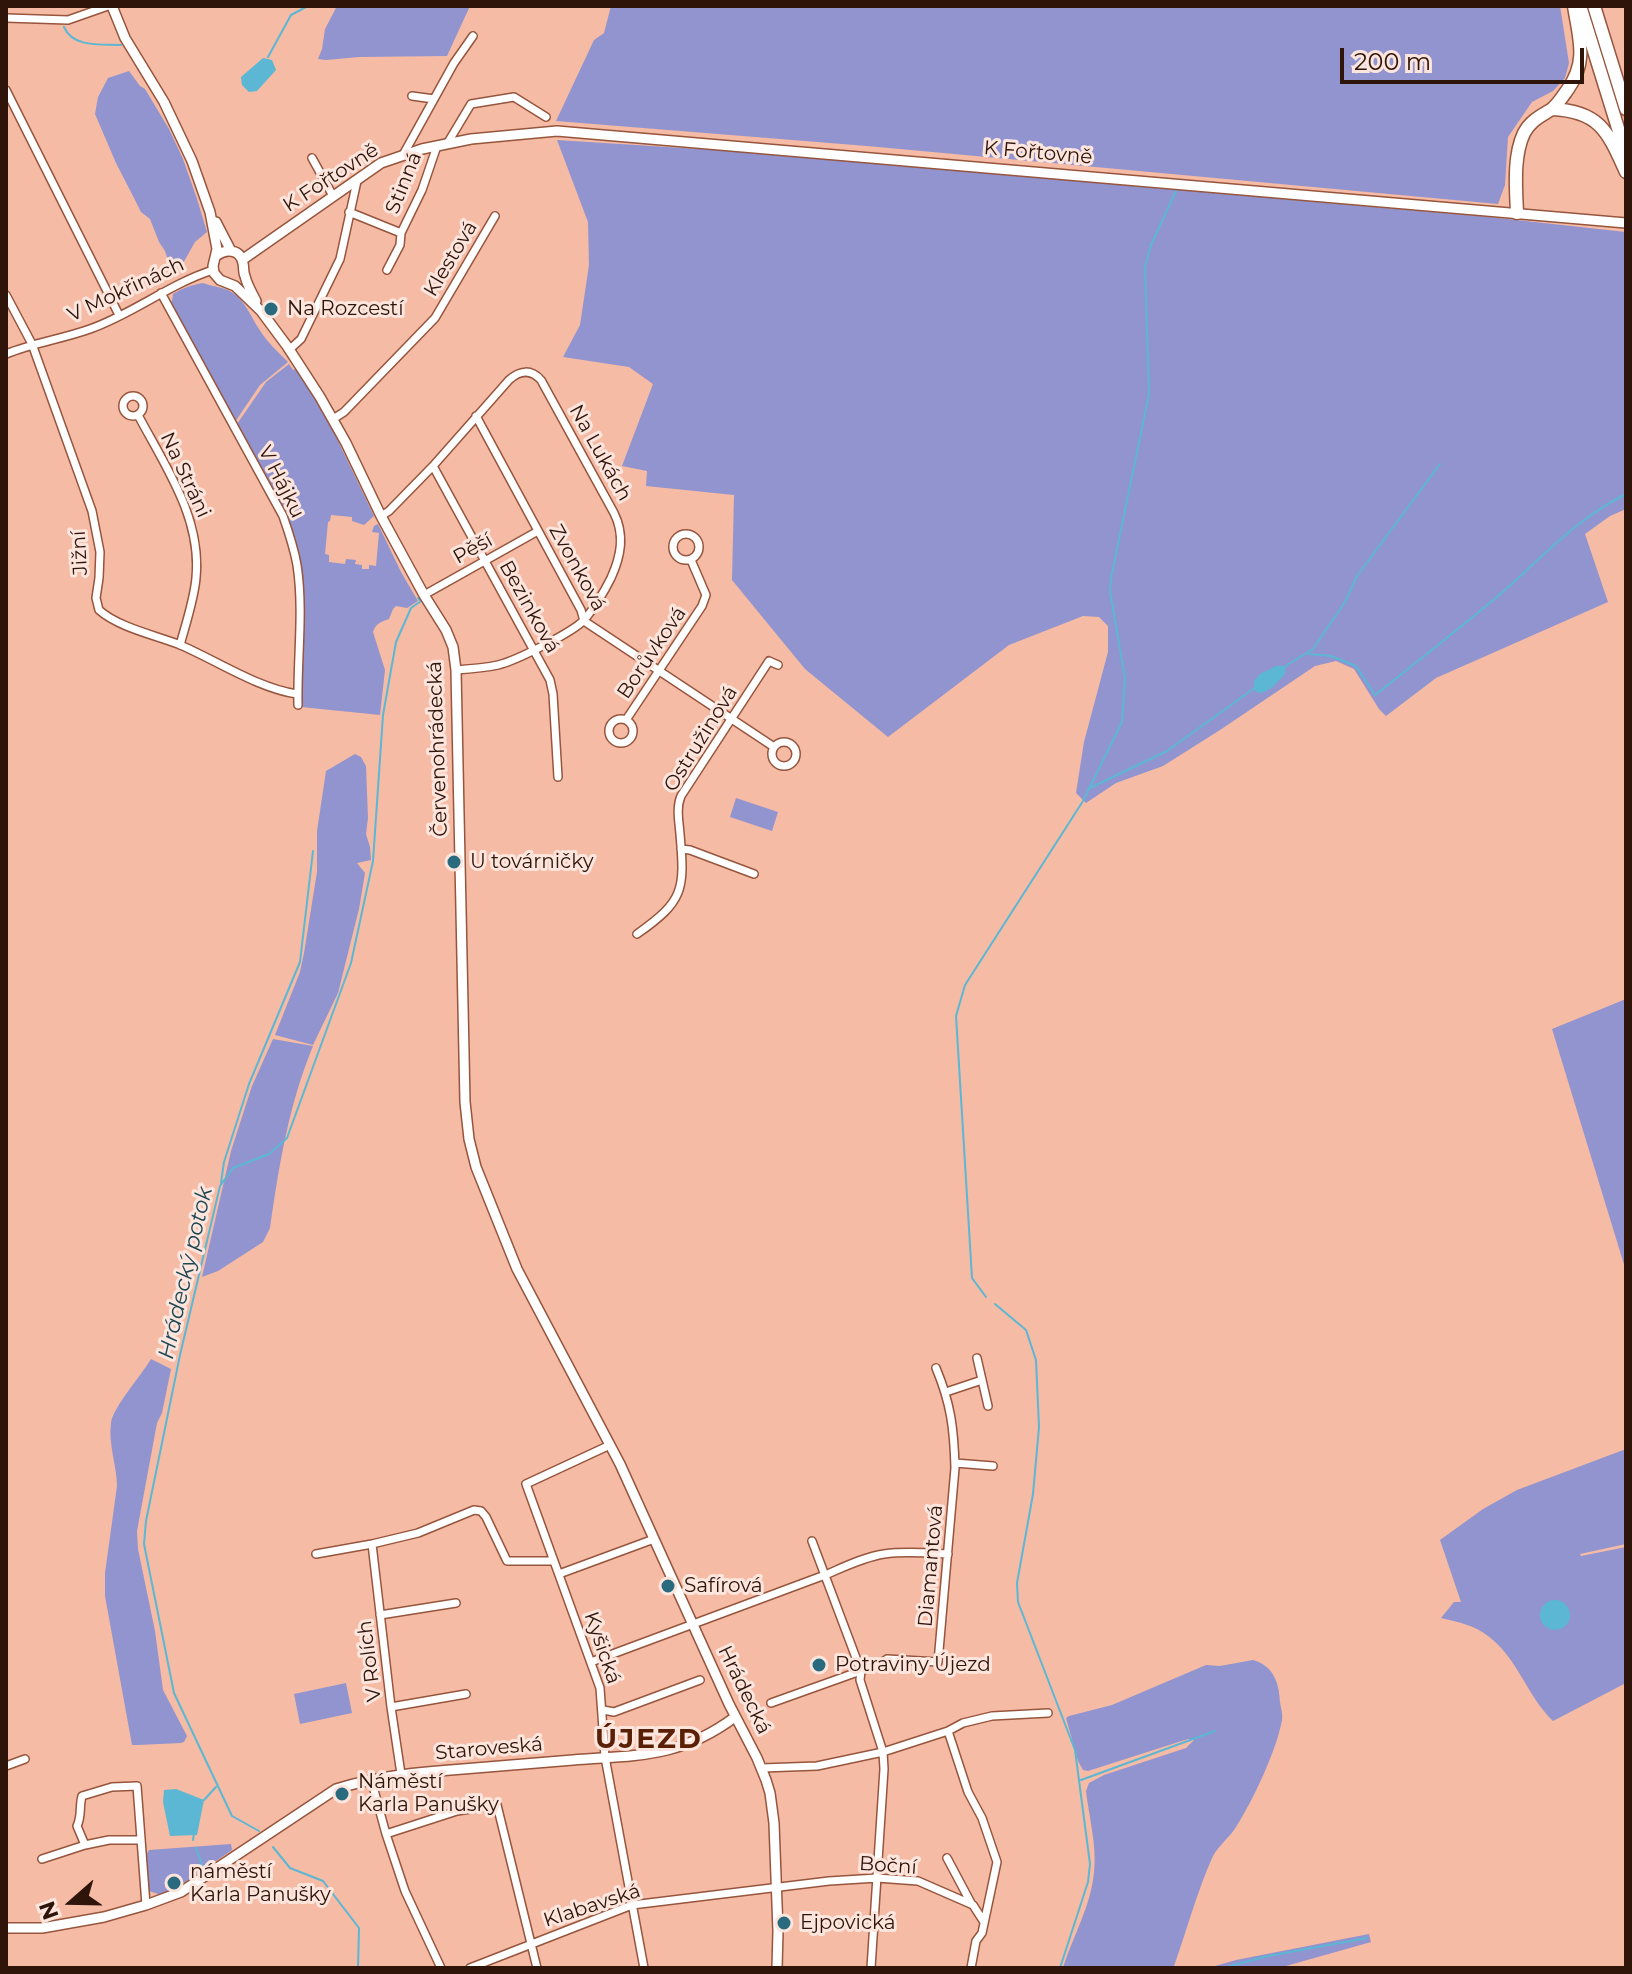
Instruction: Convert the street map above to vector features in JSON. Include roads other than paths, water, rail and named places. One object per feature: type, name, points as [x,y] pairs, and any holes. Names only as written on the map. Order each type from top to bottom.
[{"type":"highway","points":[[1517,213],[1521,141],[1533,121],[1552,109],[1576,78],[1582,53],[1577,6]]},
{"type":"highway","points":[[1577,6],[1626,154]]},
{"type":"highway","points":[[1594,6],[1626,109]]},
{"type":"highway","points":[[1552,109],[1582,112],[1600,123],[1626,172]]},
{"type":"street","points":[[6,18],[68,20],[110,6],[125,38],[164,102],[210,212],[231,251]]},
{"type":"street","points":[[403,155],[454,63],[473,36]]},
{"type":"street","points":[[6,90],[119,315]]},
{"type":"street","points":[[412,96],[434,99]]},
{"type":"street","points":[[442,145],[471,104],[514,97],[546,117]]},
{"type":"street","name":"K Fořtovně","points":[[242,260],[381,163],[471,139],[557,131],[1626,223]]},
{"type":"street","name":"Stinná","points":[[387,270],[442,145]]},
{"type":"street","points":[[312,158],[333,196]]},
{"type":"street","points":[[289,350],[301,339],[340,259],[357,181]]},
{"type":"street","points":[[210,212],[216,244],[213,270],[218,278],[229,282],[237,279],[243,271],[238,254],[224,251],[216,256]]},
{"type":"street","name":"Stinná","points":[[349,212],[401,233]]},
{"type":"street","name":"Klestová","points":[[333,419],[344,412],[435,318],[495,216]]},
{"type":"street","name":"V Mokřinách","points":[[6,354],[90,329],[191,277],[213,270]]},
{"type":"street","name":"Červenohrádecká","points":[[243,271],[261,311]]},
{"type":"street","name":"Červenohrádecká","points":[[229,282],[261,311],[333,419],[381,516],[450,638],[456,670],[463,1049],[469,1139],[481,1180],[517,1269],[610,1445]]},
{"type":"street","name":"V Hájku","points":[[161,293],[283,516],[293,544],[298,568],[298,705]]},
{"type":"street","name":"Jižní","points":[[6,295],[32,344],[97,530],[100,552],[96,598],[102,613],[270,686],[297,694]]},
{"type":"street","name":"Na Lukách","points":[[381,516],[433,466],[515,374],[523,372],[537,375],[541,380],[614,513],[622,537],[621,548],[609,582],[584,621],[504,663],[456,670]]},
{"type":"street","name":"Na Stráni","points":[[138,415],[179,491],[193,531],[196,581],[180,645]]},
{"type":"street","name":"Zvonková","points":[[476,416],[581,610],[584,621],[774,747]]},
{"type":"street","name":"Bezinková","points":[[433,466],[552,686],[558,777]]},
{"type":"street","name":"Pěší","points":[[424,595],[538,531]]},
{"type":"street","name":"Borůvková","points":[[626,720],[702,606],[706,595],[691,560]]},
{"type":"street","name":"Ostružinová","points":[[637,934],[663,916],[679,895],[679,801],[769,661],[778,665]]},
{"type":"street","points":[[681,849],[754,874]]},
{"type":"street","points":[[977,1358],[988,1406]]},
{"type":"street","name":"Diamantová","points":[[771,1703],[887,1659],[938,1662],[955,1436],[946,1392],[936,1368]]},
{"type":"street","points":[[946,1392],[982,1380]]},
{"type":"street","name":"Hrádecká","points":[[610,1445],[735,1717],[762,1768],[770,1793],[777,1886],[777,1968]]},
{"type":"street","name":"Kyšická","points":[[610,1445],[526,1484],[600,1688],[605,1757],[644,1968]]},
{"type":"street","points":[[955,1463],[993,1466]]},
{"type":"street","points":[[316,1554],[418,1533],[474,1510],[481,1511],[486,1517],[507,1561],[554,1561]]},
{"type":"street","points":[[559,1574],[654,1539]]},
{"type":"street","points":[[812,1541],[861,1671],[860,1680],[883,1752],[871,1968]]},
{"type":"street","name":"V Rolích","points":[[372,1544],[401,1774]]},
{"type":"street","points":[[591,1662],[854,1562],[881,1554],[948,1554]]},
{"type":"street","points":[[380,1615],[456,1603]]},
{"type":"street","points":[[603,1710],[614,1712],[700,1680]]},
{"type":"street","points":[[391,1707],[466,1694]]},
{"type":"street","points":[[762,1768],[817,1766],[883,1752],[948,1731],[963,1723],[992,1716],[1048,1713]]},
{"type":"street","name":"Staroveská","points":[[146,1905],[181,1892],[336,1789],[401,1774],[643,1755],[684,1746],[710,1734],[735,1717]]},
{"type":"street","points":[[948,1731],[968,1792],[982,1818],[997,1862],[971,1968]]},
{"type":"street","points":[[6,1766],[25,1759]]},
{"type":"street","points":[[371,1779],[405,1891],[441,1968]]},
{"type":"street","points":[[6,1928],[42,1928],[104,1917],[146,1905],[137,1786],[112,1787],[82,1796],[77,1826],[85,1845]]},
{"type":"street","points":[[386,1834],[457,1811],[497,1805],[537,1968]]},
{"type":"street","points":[[42,1859],[109,1840],[141,1840]]},
{"type":"street","points":[[947,1858],[984,1922]]},
{"type":"street","name":"Boční","points":[[777,1886],[877,1878],[918,1881],[973,1905]]},
{"type":"street","name":"Klabavská","points":[[470,1968],[632,1905],[777,1886]]},
{"type":"waterway","points":[[268,57],[291,15],[308,6]]},
{"type":"waterway","points":[[64,27],[68,34],[81,42],[121,45]]},
{"type":"waterway","points":[[986,1297],[972,1278],[956,1016],[965,985],[1083,801],[1122,722],[1125,678],[1110,591],[1111,578],[1149,394],[1145,267],[1151,245],[1176,191]]},
{"type":"waterway","points":[[1284,667],[1313,649],[1345,602],[1357,576],[1440,464]]},
{"type":"waterway","points":[[1309,654],[1331,656],[1356,666],[1375,695],[1505,590],[1577,525],[1626,494]]},
{"type":"waterway","name":"Hrádecký potok","points":[[259,1831],[232,1816],[174,1693],[144,1544],[146,1521],[180,1355],[220,1186],[233,1168],[269,1154],[287,1138],[351,963],[373,861],[383,715],[396,642],[411,608],[421,601],[418,598]]},
{"type":"waterway","points":[[1088,789],[1167,751],[1256,687]]},
{"type":"waterway","points":[[221,1183],[224,1162],[249,1084],[300,962],[313,851]]},
{"type":"waterway","points":[[995,1304],[1026,1330],[1036,1360],[1039,1427],[1033,1494],[1017,1583],[1018,1602],[1075,1750],[1090,1864],[1088,1882],[1060,1968]]},
{"type":"waterway","points":[[1081,1780],[1215,1731]]},
{"type":"waterway","points":[[204,1800],[216,1787]]},
{"type":"waterway","points":[[193,1840],[194,1833]]},
{"type":"waterway","name":"Hrádecký potok","points":[[273,1847],[290,1868],[323,1881],[359,1928],[358,1968]]},
{"type":"waterway","points":[[196,1848],[205,1873]]},
{"type":"waterway","points":[[1223,1968],[1268,1956],[1367,1938]]},
{"type":"place","name":"Na Rozcestí","points":[[271,309]]},
{"type":"place","name":"U továrničky","points":[[454,862]]},
{"type":"place","name":"Safírová","points":[[668,1586]]},
{"type":"place","name":"Potraviny Újezd","points":[[819,1665]]},
{"type":"place","name":"Náměstí Karla Panušky","points":[[342,1794]]},
{"type":"place","name":"náměstí Karla Panušky","points":[[174,1883]]},
{"type":"place","name":"Ejpovická","points":[[784,1923]]},
{"type":"district","name":"ÚJEZD","points":[[649,1740]]}]
